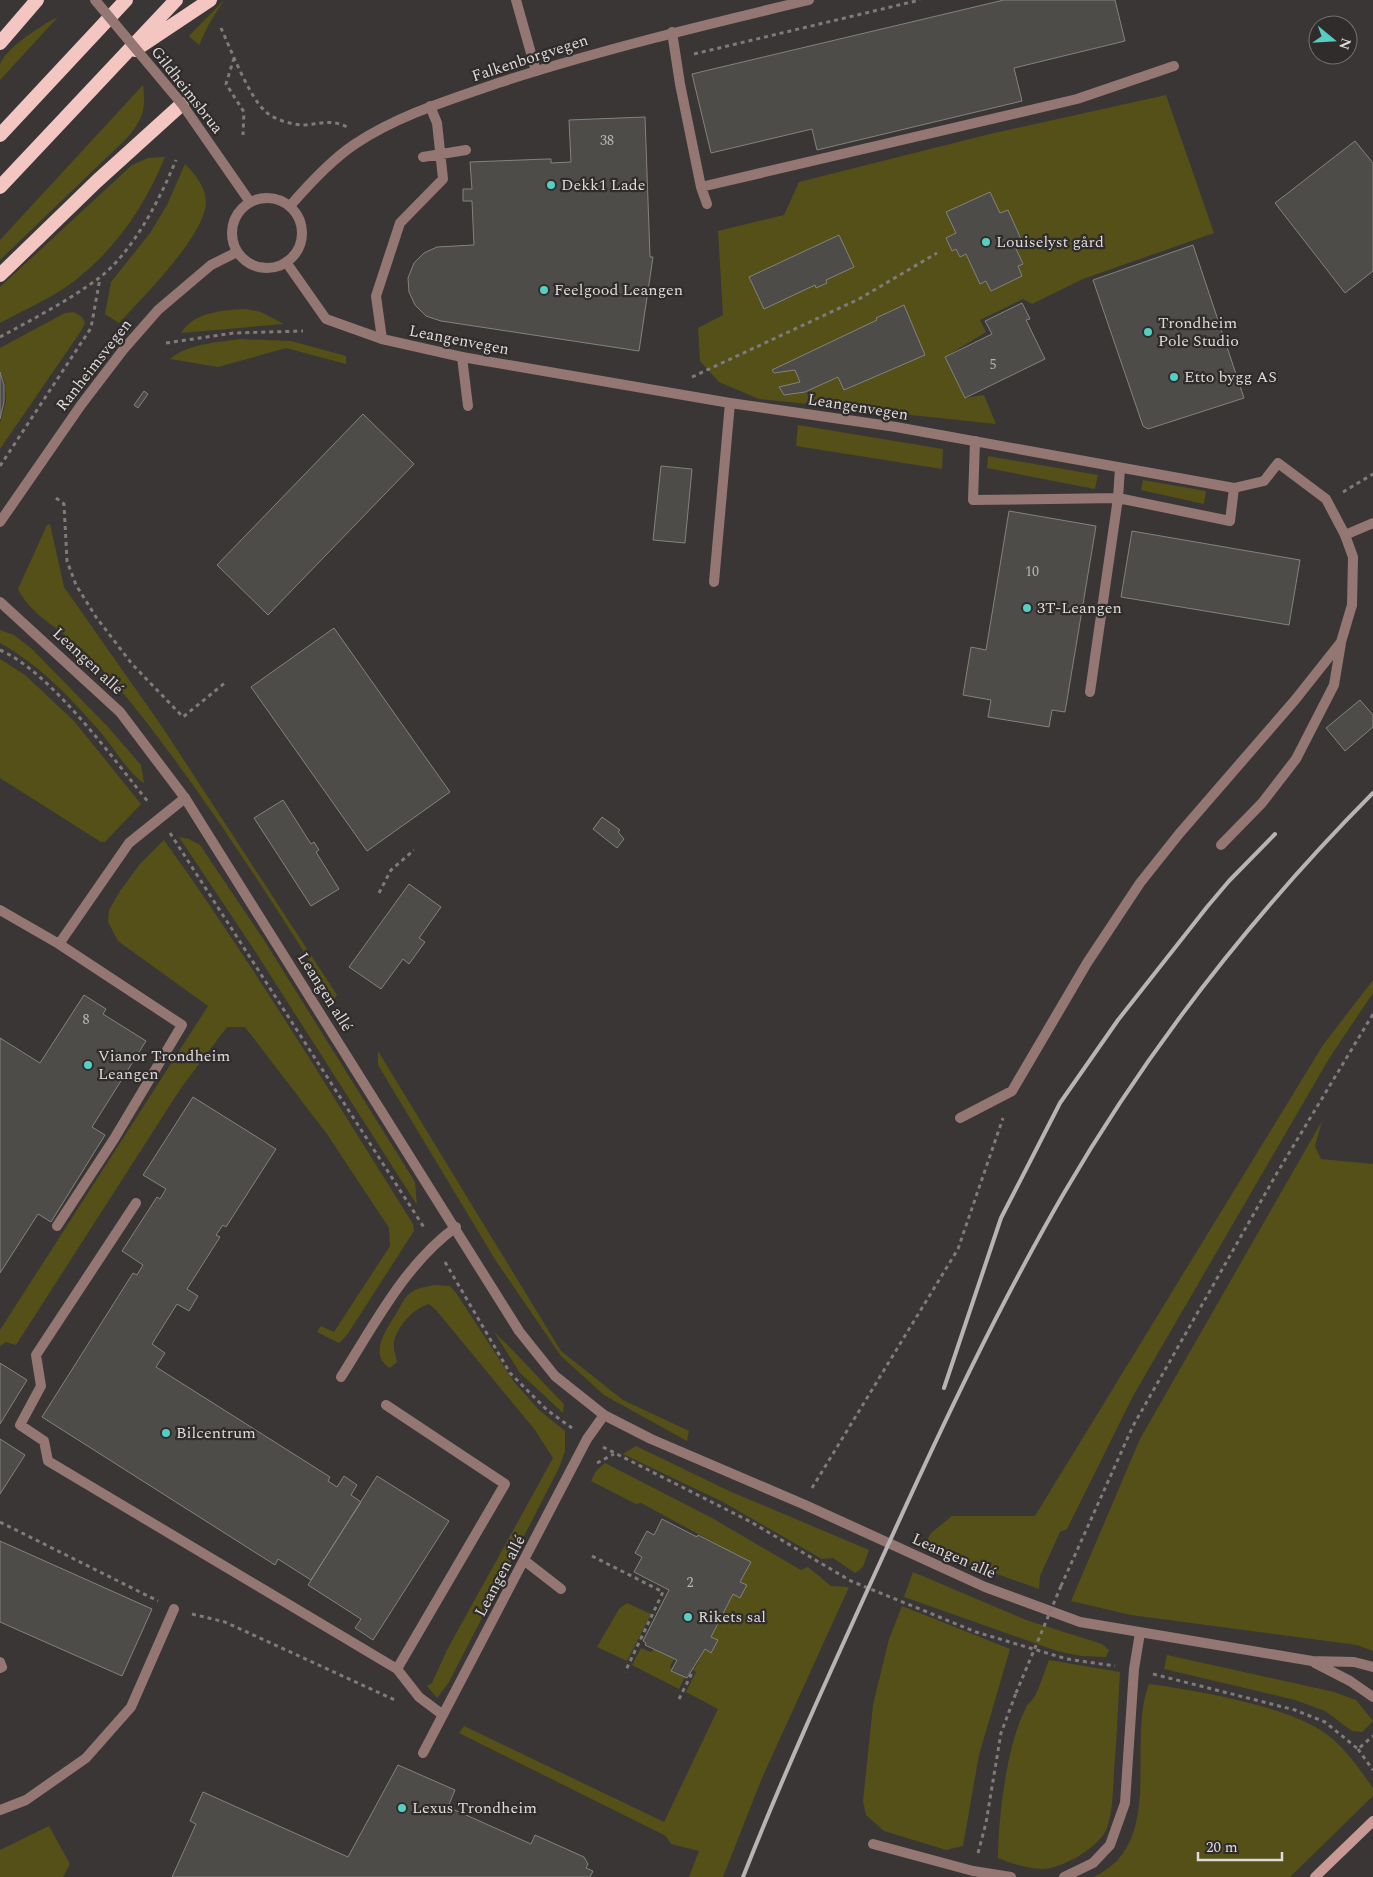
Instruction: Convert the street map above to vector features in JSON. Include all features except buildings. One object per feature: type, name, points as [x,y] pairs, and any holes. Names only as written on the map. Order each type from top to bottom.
[{"type":"highway","points":[[0,43],[37,0]]},
{"type":"highway","points":[[87,39],[118,0]]},
{"type":"highway","points":[[0,135],[87,39],[126,0]]},
{"type":"highway","points":[[0,187],[176,0]]},
{"type":"highway","points":[[114,64],[210,0]]},
{"type":"highway","points":[[0,275],[96,181],[182,104]]},
{"type":"main road","points":[[1315,1877],[1373,1821]]},
{"type":"street","name":"Gildheimsbrua","points":[[95,0],[182,104],[250,202]]},
{"type":"street","points":[[516,0],[536,71]]},
{"type":"street","name":"Falkenborgvegen","points":[[290,206],[325,169],[356,144],[430,106],[575,58],[672,32],[808,0]]},
{"type":"street","points":[[672,32],[675,58],[701,187],[707,204]]},
{"type":"street","points":[[701,187],[1077,99],[1174,66]]},
{"type":"street","points":[[382,339],[381,297],[400,223],[443,179],[437,123],[430,106]]},
{"type":"street","points":[[423,157],[466,150]]},
{"type":"street","points":[[270,198],[290,206],[299,219],[302,235],[297,250],[286,262],[276,267],[265,268],[245,260],[237,252],[233,244],[233,224],[242,208],[250,202],[270,198]]},
{"type":"street","name":"Ranheimsvegen","points":[[0,522],[81,405],[152,316],[192,279],[211,265],[237,252]]},
{"type":"street","name":"Leangenvegen","points":[[286,262],[326,319],[382,339],[462,357],[730,403],[974,441],[1234,488],[1264,481],[1278,463],[1326,499],[1345,535],[1352,557],[1352,605],[1341,642]]},
{"type":"street","points":[[462,357],[468,406]]},
{"type":"street","points":[[714,582],[730,403]]},
{"type":"street","points":[[974,441],[973,500],[1118,498],[1230,521],[1234,488]]},
{"type":"street","points":[[1090,692],[1118,498],[1120,468]]},
{"type":"street","points":[[1345,535],[1373,523]]},
{"type":"street","name":"Leangen allé","points":[[0,602],[120,712],[185,798],[456,1227],[519,1331],[555,1376],[604,1415],[651,1439],[803,1504],[985,1587],[1080,1622],[1312,1661],[1354,1662],[1373,1667]]},
{"type":"street","points":[[1221,845],[1262,803],[1296,759],[1334,685],[1341,642]]},
{"type":"street","points":[[960,1118],[1012,1092],[1087,963],[1140,883],[1179,834],[1295,700],[1341,642]]},
{"type":"street","points":[[59,944],[129,843],[185,798]]},
{"type":"street","points":[[0,910],[59,944],[182,1025],[114,1139],[57,1226]]},
{"type":"street","points":[[136,1203],[36,1355],[41,1386],[20,1425],[44,1441],[48,1461],[397,1669],[419,1697],[443,1715]]},
{"type":"street","points":[[341,1377],[393,1295],[434,1243],[456,1227]]},
{"type":"street","points":[[386,1405],[505,1484],[397,1669]]},
{"type":"street","name":"Leangen allé","points":[[423,1753],[525,1561],[587,1439],[604,1415]]},
{"type":"street","points":[[525,1561],[561,1589]]},
{"type":"street","points":[[0,1810],[26,1800],[86,1758],[131,1707],[174,1609]]},
{"type":"street","points":[[1064,1877],[1093,1863],[1110,1845],[1125,1803],[1134,1669],[1140,1633]]},
{"type":"street","name":"Leangen allé","points":[[1312,1661],[1350,1682],[1373,1698]]},
{"type":"street","points":[[0,1662],[2,1667],[0,1668]]},
{"type":"street","points":[[873,1844],[973,1871],[1011,1877]]},
{"type":"path","points":[[675,58],[920,0]]},
{"type":"path","points":[[220,28],[249,88],[266,112],[282,121],[302,125],[331,122],[347,127]]},
{"type":"path","points":[[234,57],[226,84],[244,112],[243,135]]},
{"type":"path","points":[[0,337],[100,277],[138,233],[160,198],[176,160]]},
{"type":"path","points":[[662,391],[859,299],[937,253]]},
{"type":"path","points":[[0,466],[91,328],[100,277]]},
{"type":"path","points":[[166,343],[234,333],[303,331]]},
{"type":"path","points":[[1326,499],[1373,474]]},
{"type":"path","points":[[56,498],[64,504],[67,561],[76,585],[96,617],[132,664],[183,717],[226,682]]},
{"type":"path","points":[[0,650],[22,663],[84,722],[160,817],[434,1243],[510,1373],[547,1410],[587,1439],[751,1522],[851,1581],[976,1632],[1067,1659],[1134,1669],[1294,1710],[1325,1722],[1358,1750],[1373,1770]]},
{"type":"path","points":[[379,893],[391,870],[414,850]]},
{"type":"path","points":[[973,1871],[986,1823],[1001,1733],[1085,1528],[1137,1418],[1277,1173],[1373,1014]]},
{"type":"path","points":[[803,1504],[958,1249],[1012,1092]]},
{"type":"path","points":[[0,1522],[174,1609]]},
{"type":"path","points":[[592,1556],[662,1592],[625,1672]]},
{"type":"path","points":[[679,1699],[692,1673],[689,1672]]},
{"type":"path","points":[[1358,1750],[1373,1736]]},
{"type":"shaded area","points":[[224,0],[209,24],[199,45],[189,36]]},
{"type":"shaded area","points":[[58,17],[0,80],[0,64],[4,57],[34,31]]},
{"type":"shaded area","points":[[143,85],[144,107],[140,119],[128,137],[0,260],[0,240]]},
{"type":"shaded area","points":[[1166,95],[1214,233],[1083,279],[1032,304],[1023,299],[980,320],[986,332],[945,357],[965,398],[984,395],[996,424],[759,399],[719,382],[700,361],[698,328],[723,315],[718,231],[784,215],[799,182],[990,134]]},
{"type":"shaded area","points":[[165,157],[148,193],[128,225],[103,255],[65,288],[0,323],[0,287],[132,165],[148,158]]},
{"type":"shaded area","points":[[185,164],[196,177],[206,197],[203,217],[184,249],[119,323],[105,314],[111,282],[150,233],[167,205]]},
{"type":"shaded area","points":[[246,309],[261,312],[284,324],[181,333],[201,316],[219,311]]},
{"type":"shaded area","points":[[74,312],[82,317],[85,323],[81,331],[0,449],[0,423],[6,401],[5,383],[0,371],[0,348],[65,313]]},
{"type":"shaded area","points":[[240,339],[291,341],[346,356],[346,364],[286,348],[218,367],[170,359],[194,347]]},
{"type":"shaded area","points":[[798,425],[943,449],[942,469],[796,446]]},
{"type":"shaded area","points":[[988,456],[1098,475],[1095,489],[987,468]]},
{"type":"shaded area","points":[[1143,480],[1206,491],[1204,504],[1141,490]]},
{"type":"shaded area","points":[[50,524],[64,587],[163,728],[337,995],[334,999],[202,798],[145,721],[98,665],[85,652],[39,615],[28,604],[18,589],[47,525]]},
{"type":"shaded area","points":[[0,630],[14,635],[32,649],[108,727],[141,765],[144,783],[133,774],[102,734],[68,696],[42,672],[0,643]]},
{"type":"shaded area","points":[[0,659],[25,675],[74,721],[141,804],[105,842],[101,842],[0,778]]},
{"type":"shaded area","points":[[179,837],[189,839],[200,845],[264,940],[415,1182],[417,1205],[253,948]]},
{"type":"shaded area","points":[[164,840],[261,982],[413,1224],[414,1231],[347,1335],[339,1343],[317,1332],[321,1326],[334,1332],[390,1246],[389,1228],[327,1134],[245,1027],[227,1027],[181,1088],[16,1345],[6,1342],[0,1346],[0,1330],[208,1006],[118,941],[108,922],[109,910],[120,891],[140,864]]},
{"type":"shaded area","points":[[1373,980],[1373,993],[1330,1057],[1133,1396],[1067,1529],[1060,1532],[1040,1576],[1039,1589],[923,1548],[931,1533],[952,1516],[1035,1516],[1323,1045]]},
{"type":"shaded area","points":[[378,1051],[561,1351],[623,1400],[689,1431],[687,1441],[604,1395],[561,1356],[496,1261],[378,1065]]},
{"type":"shaded area","points":[[1322,1121],[1315,1146],[1321,1159],[1373,1164],[1373,1651],[1357,1645],[1131,1615],[1071,1601],[1140,1439]]},
{"type":"shaded area","points":[[434,1285],[450,1286],[514,1382],[539,1410],[565,1431],[565,1451],[559,1468],[449,1682],[437,1698],[427,1686],[432,1683],[447,1650],[553,1458],[535,1430],[429,1304],[418,1309],[402,1324],[394,1342],[397,1362],[390,1368],[384,1363],[380,1356],[381,1342],[403,1301],[414,1290]]},
{"type":"shaded area","points":[[494,1332],[564,1404],[563,1413],[520,1373]]},
{"type":"shaded area","points":[[636,1446],[727,1490],[869,1550],[863,1567],[855,1573],[833,1558],[822,1559],[723,1502],[623,1454]]},
{"type":"shaded area","points":[[605,1463],[712,1518],[801,1570],[808,1567],[831,1586],[849,1587],[762,1778],[723,1877],[689,1877],[699,1851],[671,1844],[666,1836],[459,1733],[464,1726],[664,1822],[718,1709],[686,1692],[696,1672],[691,1669],[692,1667],[695,1668],[705,1649],[712,1652],[718,1640],[711,1637],[733,1594],[746,1585],[740,1582],[750,1562],[641,1503],[636,1504],[591,1481],[596,1471]]},
{"type":"shaded area","points":[[913,1572],[1026,1620],[1102,1644],[1109,1650],[1106,1657],[1081,1656],[1057,1651],[904,1597]]},
{"type":"shaded area","points":[[627,1603],[651,1614],[627,1661],[597,1647],[619,1609]]},
{"type":"shaded area","points":[[902,1606],[1010,1649],[979,1755],[963,1846],[946,1850],[884,1831],[866,1815],[863,1801],[873,1705],[889,1639]]},
{"type":"shaded area","points":[[641,1648],[651,1652],[654,1649],[675,1658],[670,1666],[672,1671],[685,1677],[679,1689],[632,1665]]},
{"type":"shaded area","points":[[1167,1655],[1334,1692],[1356,1700],[1373,1721],[1362,1732],[1352,1731],[1325,1711],[1295,1700],[1164,1669]]},
{"type":"shaded area","points":[[1049,1660],[1120,1672],[1112,1800],[1107,1828],[1097,1842],[1079,1856],[1060,1865],[1042,1869],[1030,1868],[998,1858],[998,1842],[1005,1781],[1019,1723],[1038,1690]]},
{"type":"shaded area","points":[[1149,1684],[1236,1700],[1302,1720],[1319,1729],[1342,1748],[1373,1788],[1373,1796],[1290,1877],[1093,1877],[1116,1862],[1130,1842],[1137,1817],[1140,1791],[1143,1708]]},
{"type":"shaded area","points":[[49,1826],[70,1864],[63,1877],[0,1877],[0,1850]]},
{"type":"railway","points":[[743,1877],[813,1710],[929,1456],[971,1367],[1016,1279],[1064,1193],[1131,1086],[1206,983],[1286,886],[1373,793]]},
{"type":"railway","points":[[944,1388],[1001,1218],[1060,1103],[1118,1020],[1207,907],[1229,881],[1275,834]]},
{"type":"place","name":"Dekk1 Lade","points":[[551,185]]},
{"type":"place","name":"Louiselyst gård","points":[[986,242]]},
{"type":"place","name":"Feelgood Leangen","points":[[544,290]]},
{"type":"place","name":"Trondheim Pole Studio","points":[[1148,332]]},
{"type":"place","name":"Etto bygg AS","points":[[1174,377]]},
{"type":"place","name":"3T-Leangen","points":[[1027,608]]},
{"type":"place","name":"Vianor Trondheim Leangen","points":[[88,1065]]},
{"type":"place","name":"Bilcentrum","points":[[166,1433]]},
{"type":"place","name":"Rikets sal","points":[[688,1617]]},
{"type":"place","name":"Lexus Trondheim","points":[[402,1808]]}]
